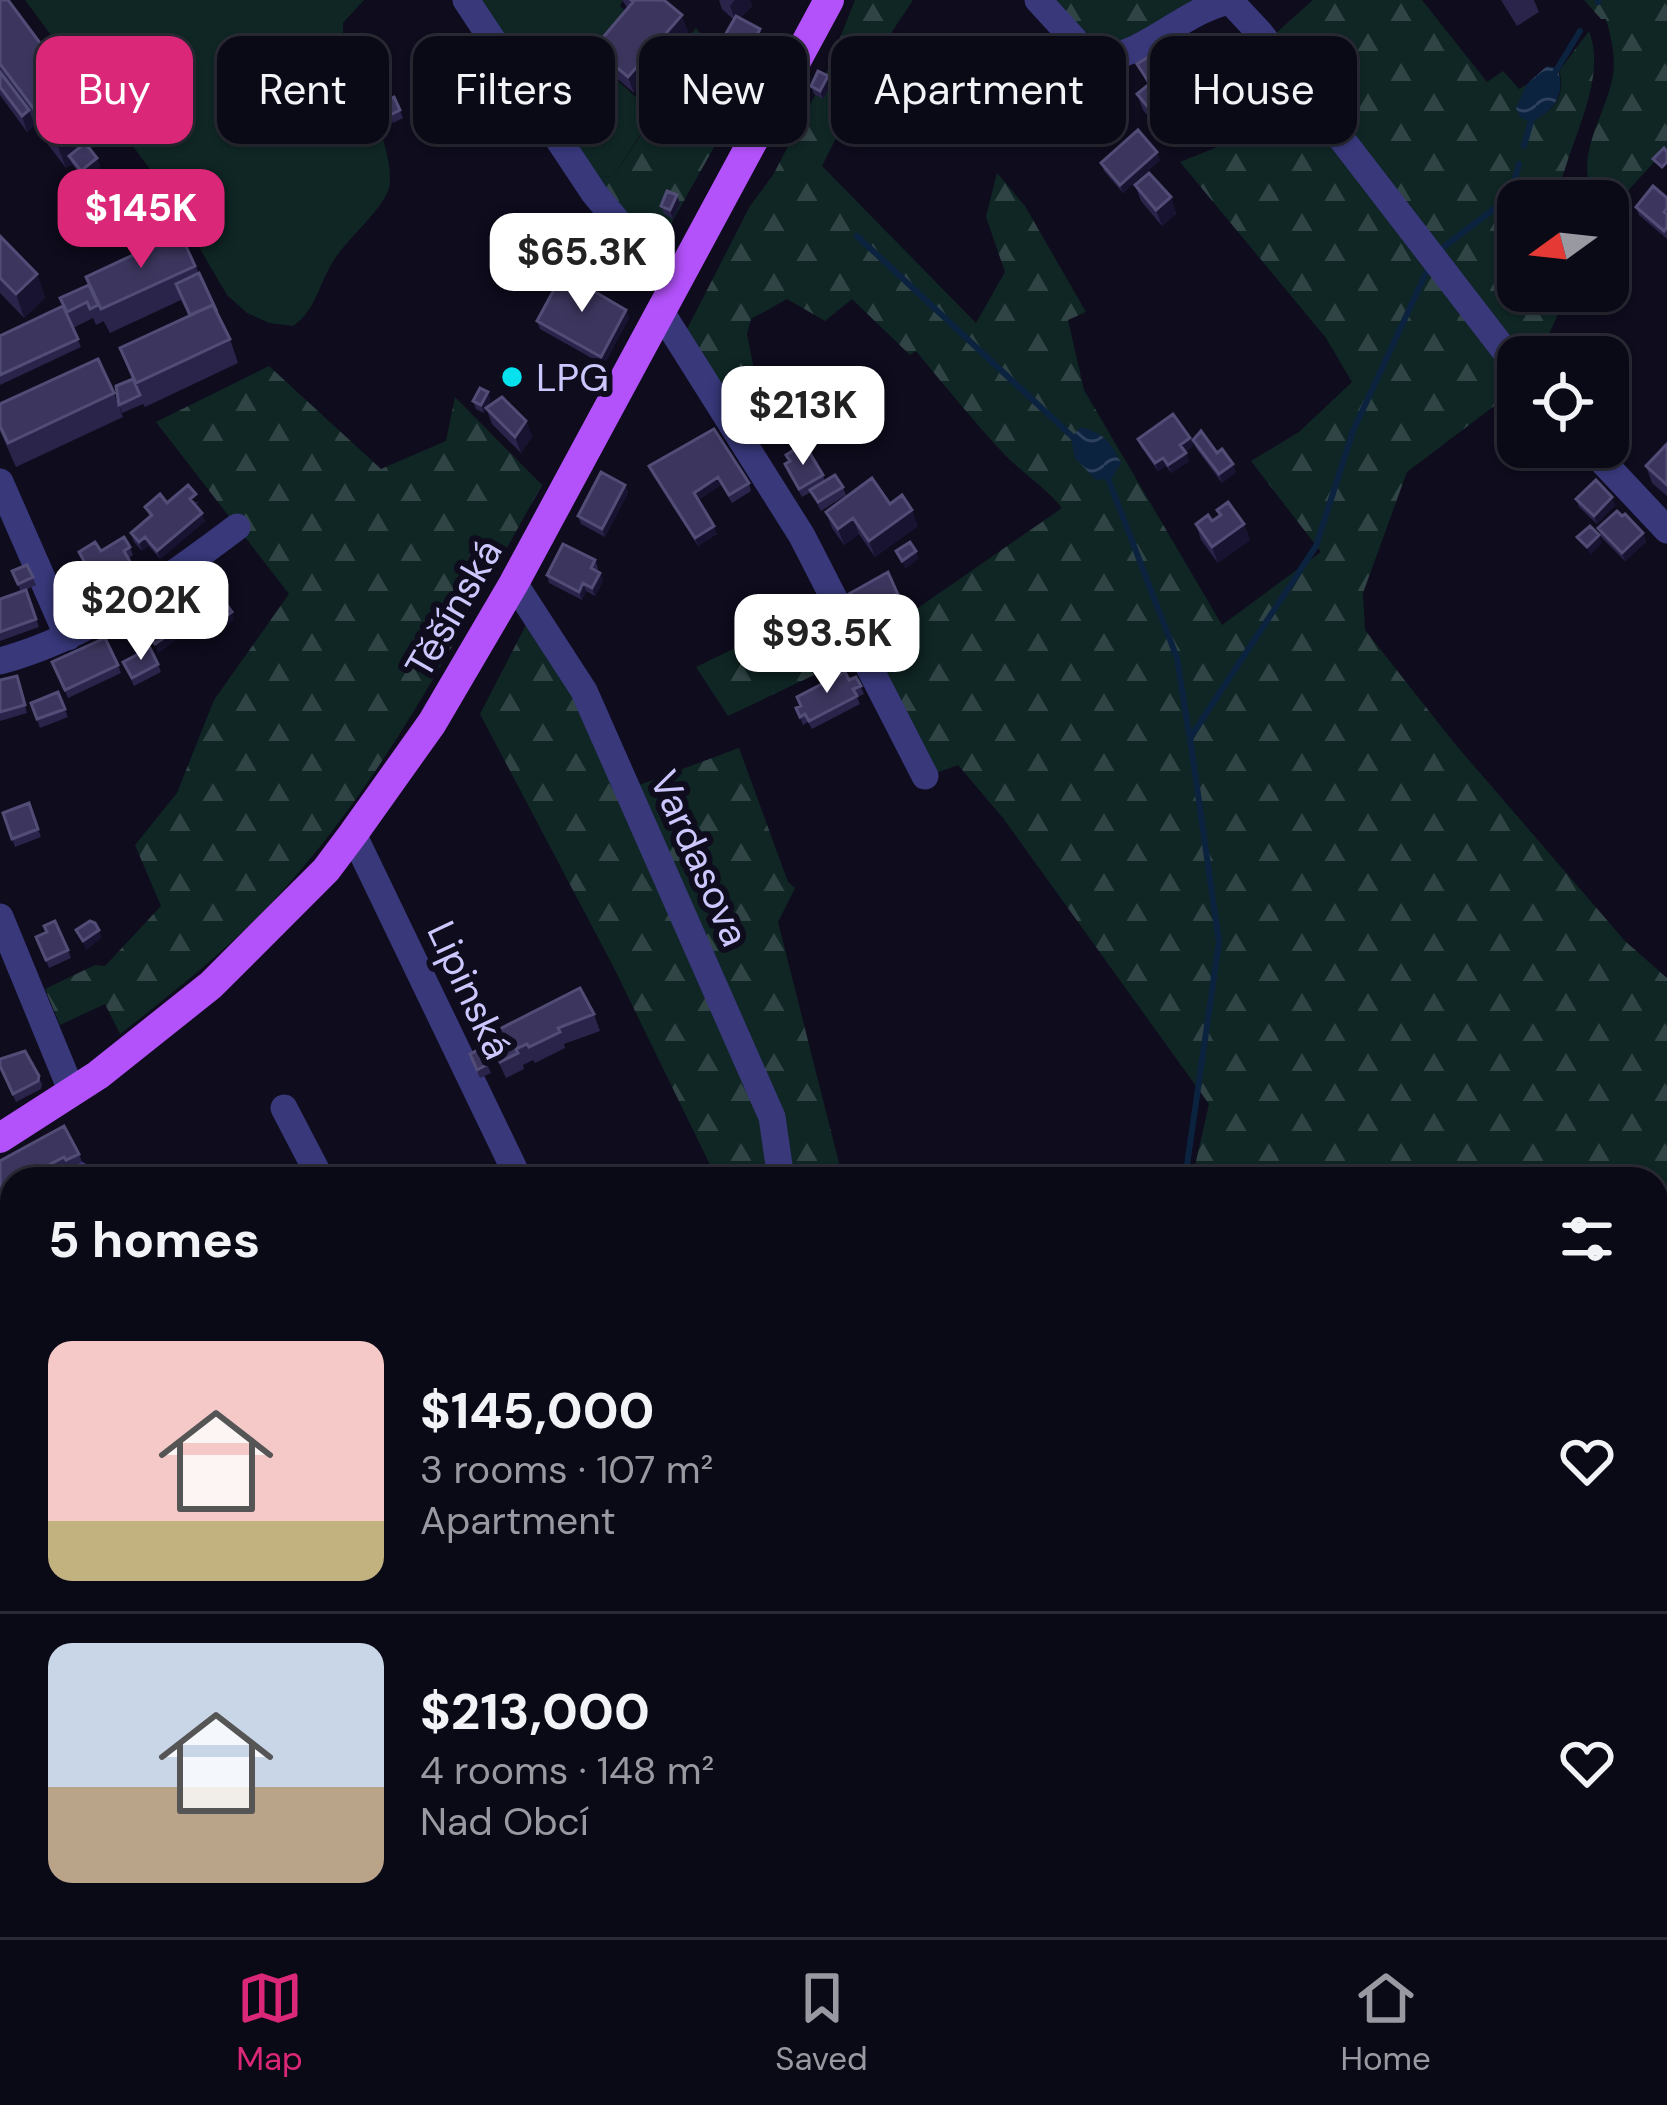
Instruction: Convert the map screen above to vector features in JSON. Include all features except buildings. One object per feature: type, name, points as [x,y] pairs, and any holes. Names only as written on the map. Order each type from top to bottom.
[{"type":"main road","name":"Těšínská","points":[[0,1138],[172,1018],[249,950],[326,870],[433,723],[514,583],[829,0]]},
{"type":"street","points":[[466,0],[667,301],[802,536],[925,776]]},
{"type":"street","points":[[1038,0],[1092,59],[1117,60],[1206,5],[1230,1],[1260,33],[1497,341]]},
{"type":"street","points":[[1609,468],[1667,530]]},
{"type":"street","points":[[0,482],[68,637]]},
{"type":"street","points":[[0,661],[68,637],[178,572],[237,527]]},
{"type":"street","name":"Vardasova","points":[[514,583],[584,691],[772,1117],[779,1167]]},
{"type":"street","name":"Lipinská","points":[[352,834],[513,1167]]},
{"type":"street","points":[[0,917],[72,1092]]},
{"type":"street","points":[[284,1108],[315,1167]]},
{"type":"green space","points":[[25,0],[364,0],[343,23],[343,36],[217,36],[217,144],[384,144],[388,158],[388,191],[379,207],[336,257],[313,303],[293,326],[269,323],[247,313],[227,295],[166,191],[131,144],[193,144],[193,36],[52,36]]},
{"type":"green space","points":[[481,0],[623,0],[620,6],[634,18],[615,41],[615,36],[505,36]]},
{"type":"green space","points":[[855,0],[913,0],[889,36],[841,36]]},
{"type":"green space","points":[[1050,0],[1196,0],[1126,38],[1095,36]]},
{"type":"green space","points":[[1313,0],[1422,0],[1487,82],[1503,71],[1519,89],[1527,84],[1516,108],[1530,122],[1556,102],[1561,88],[1559,71],[1589,31],[1594,67],[1591,87],[1562,180],[1497,180],[1497,312],[1559,312],[1548,336],[1502,336],[1357,144],[1357,36],[1274,35]]},
{"type":"green space","points":[[1584,0],[1667,0],[1667,148],[1629,189],[1629,180],[1589,180],[1587,170],[1592,138],[1613,75],[1606,19]]},
{"type":"green space","points":[[831,61],[833,144],[822,166],[976,323],[1005,272],[986,217],[997,173],[1025,206],[1086,312],[1068,320],[1084,390],[1222,625],[1321,552],[1251,461],[1299,432],[1352,382],[1326,338],[1180,162],[1225,144],[1339,144],[1497,351],[1497,404],[1407,472],[1363,593],[1365,630],[1455,744],[1625,941],[1667,978],[1667,1167],[1195,1167],[1209,1104],[1003,818],[958,765],[936,773],[866,644],[1062,508],[1005,455],[916,351],[910,355],[852,299],[825,321],[787,299],[751,319],[747,334],[756,380],[730,400],[684,335],[750,206],[789,144],[807,144],[807,110]]},
{"type":"green space","points":[[615,78],[639,101],[639,137],[613,176],[599,177],[577,144],[615,144]]},
{"type":"green space","points":[[639,138],[639,144],[716,144],[657,249],[657,257],[599,177],[613,176]]},
{"type":"green space","points":[[269,366],[381,469],[446,441],[455,397],[542,485],[393,745],[285,888],[227,946],[120,1034],[105,1004],[60,1025],[45,989],[95,965],[105,966],[161,906],[135,845],[177,793],[214,700],[289,594],[156,422]]},
{"type":"green space","points":[[822,606],[848,659],[728,716],[696,667]]},
{"type":"green space","points":[[527,623],[610,758],[623,791],[739,748],[788,882],[795,888],[778,922],[840,1167],[711,1167],[614,968],[480,714]]},
{"type":"water","points":[[1547,66],[1557,68],[1559,93],[1552,107],[1530,122],[1516,108],[1527,84]]},
{"type":"water","points":[[1080,427],[1101,435],[1113,449],[1121,463],[1112,478],[1096,480],[1075,458],[1071,439]]},
{"type":"waterway","points":[[1554,74],[1580,31]]},
{"type":"waterway","points":[[1524,146],[1532,118]]},
{"type":"waterway","points":[[1437,252],[1510,197],[1519,164]]},
{"type":"waterway","points":[[857,236],[1078,442]]},
{"type":"waterway","points":[[1187,1167],[1219,942],[1190,738],[1316,546],[1353,431],[1426,273]]},
{"type":"waterway","points":[[1106,473],[1177,658],[1189,734]]},
{"type":"place","name":"LPG","points":[[512,377]]}]
